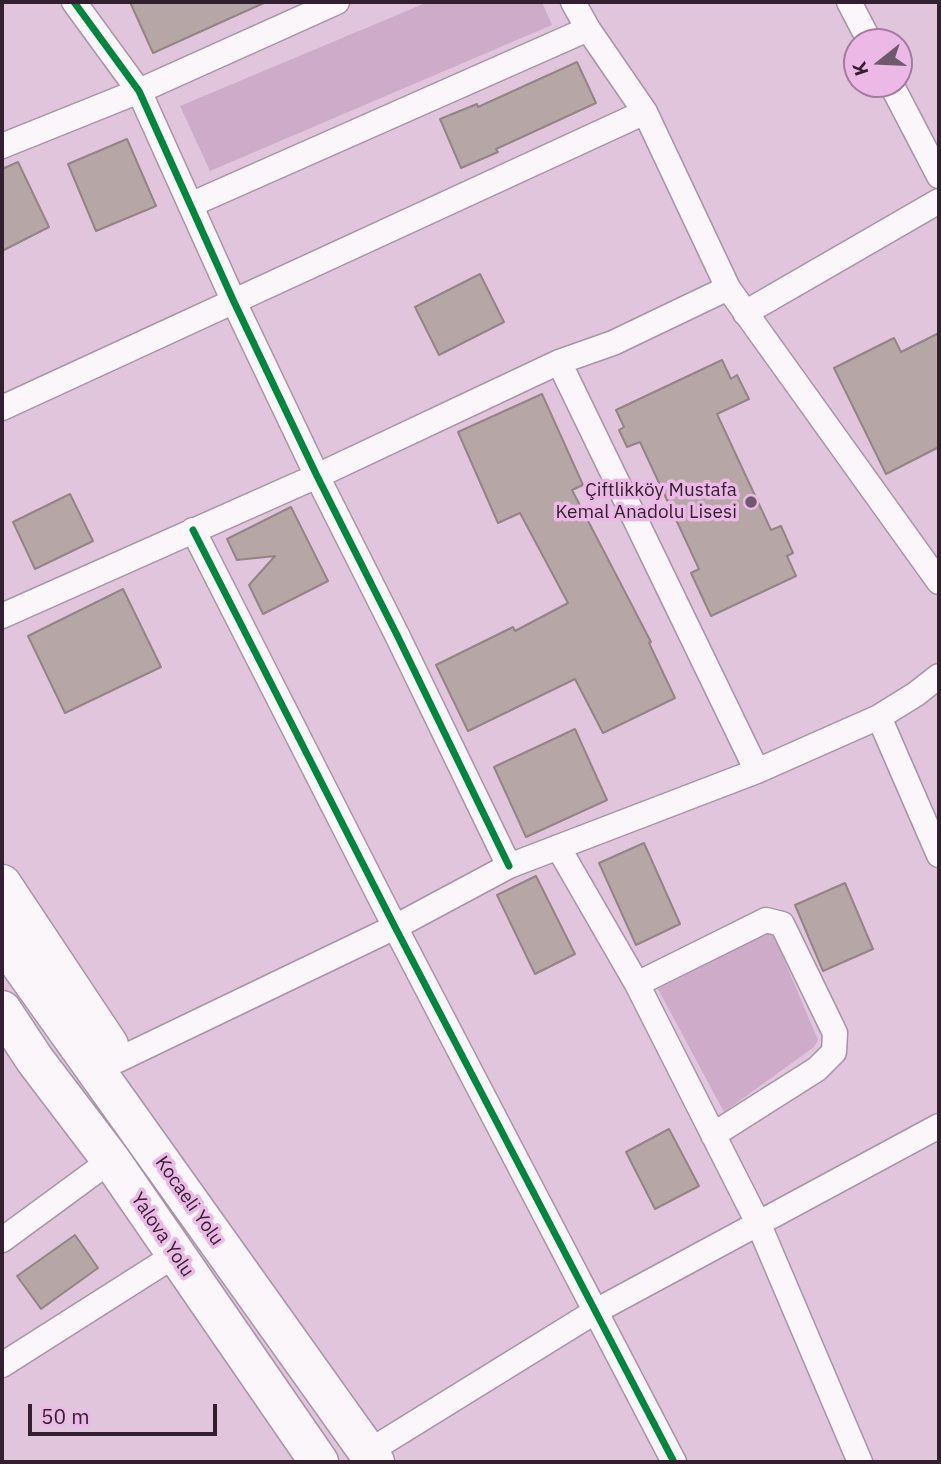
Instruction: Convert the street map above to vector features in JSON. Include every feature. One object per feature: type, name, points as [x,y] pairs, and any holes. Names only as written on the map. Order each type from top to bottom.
[{"type":"highway","points":[[2,884],[158,1120],[239,1271]]},
{"type":"highway","name":"Kocaeli̇ Yolu","points":[[2,939],[371,1457]]},
{"type":"highway","name":"Yalova Yolu","points":[[2,1010],[35,1060],[111,1160],[319,1462]]},
{"type":"highway","points":[[2,1025],[35,1060]]},
{"type":"street","points":[[74,2],[139,91],[234,302],[317,476],[509,866]]},
{"type":"street","points":[[2,146],[139,91],[337,2]]},
{"type":"street","points":[[573,2],[588,29],[645,112],[728,288],[936,573]]},
{"type":"street","points":[[849,2],[863,28]]},
{"type":"street","points":[[191,205],[588,29]]},
{"type":"street","points":[[898,98],[939,176]]},
{"type":"street","points":[[2,408],[645,112]]},
{"type":"street","points":[[745,313],[939,201]]},
{"type":"street","points":[[2,616],[317,476],[559,362],[613,343],[728,288]]},
{"type":"street","points":[[559,362],[757,771]]},
{"type":"street","points":[[193,530],[395,926],[674,1462]]},
{"type":"street","points":[[118,1060],[395,926],[509,866],[757,771],[879,717],[939,676]]},
{"type":"street","points":[[879,717],[939,855]]},
{"type":"street","points":[[558,847],[637,984],[759,1224],[860,1462]]},
{"type":"street","points":[[637,984],[766,920],[782,924],[835,1033],[834,1052],[817,1069],[713,1135]]},
{"type":"street","points":[[371,1457],[596,1311],[939,1126]]},
{"type":"street","points":[[2,1240],[111,1160]]},
{"type":"street","points":[[2,1365],[175,1255]]},
{"type":"shaded area","points":[[428,2],[542,2],[552,25],[210,171],[180,106]]},
{"type":"shaded area","points":[[772,931],[818,1040],[814,1047],[724,1112],[658,989]]},
{"type":"building","points":[[130,2],[266,2],[153,53]]},
{"type":"building","points":[[577,62],[596,103],[461,168],[440,119],[477,104],[478,107]]},
{"type":"building","points":[[127,139],[156,206],[96,231],[68,164]]},
{"type":"building","points":[[18,162],[49,227],[2,251],[2,169]]},
{"type":"building","points":[[480,274],[504,322],[439,355],[415,307]]},
{"type":"building","points":[[939,333],[939,447],[886,474],[834,368],[894,338],[901,352]]},
{"type":"building","points":[[722,360],[731,379],[737,375],[749,399],[717,414],[771,530],[781,526],[793,553],[787,556],[796,576],[711,616],[691,573],[699,569],[640,442],[627,447],[619,430],[624,427],[616,410]]},
{"type":"building","points":[[542,394],[583,485],[572,490],[651,642],[649,643],[675,698],[603,733],[575,679],[468,731],[436,665],[513,627],[515,631],[568,603],[520,513],[498,523],[458,432]]},
{"type":"building","points":[[70,494],[93,541],[35,569],[13,522]]},
{"type":"building","points":[[291,507],[328,581],[263,614],[249,585],[275,556],[237,560],[227,539]]},
{"type":"building","points":[[123,589],[161,667],[65,713],[28,636]]},
{"type":"building","points":[[575,729],[607,800],[526,837],[494,767]]},
{"type":"building","points":[[644,843],[680,924],[636,945],[599,863]]},
{"type":"building","points":[[536,876],[575,954],[535,974],[497,895]]},
{"type":"building","points":[[845,883],[873,949],[823,971],[795,905]]},
{"type":"building","points":[[669,1129],[699,1186],[655,1209],[626,1152]]},
{"type":"building","points":[[75,1235],[98,1268],[41,1309],[17,1276]]},
{"type":"cycle path","points":[[74,2],[139,91],[234,302],[317,476],[509,866]]},
{"type":"cycle path","points":[[193,530],[395,927],[674,1462]]},
{"type":"place","name":"Çiftlikköy Mustafa Kemal Anadolu Lisesi","points":[[751,502]]}]
